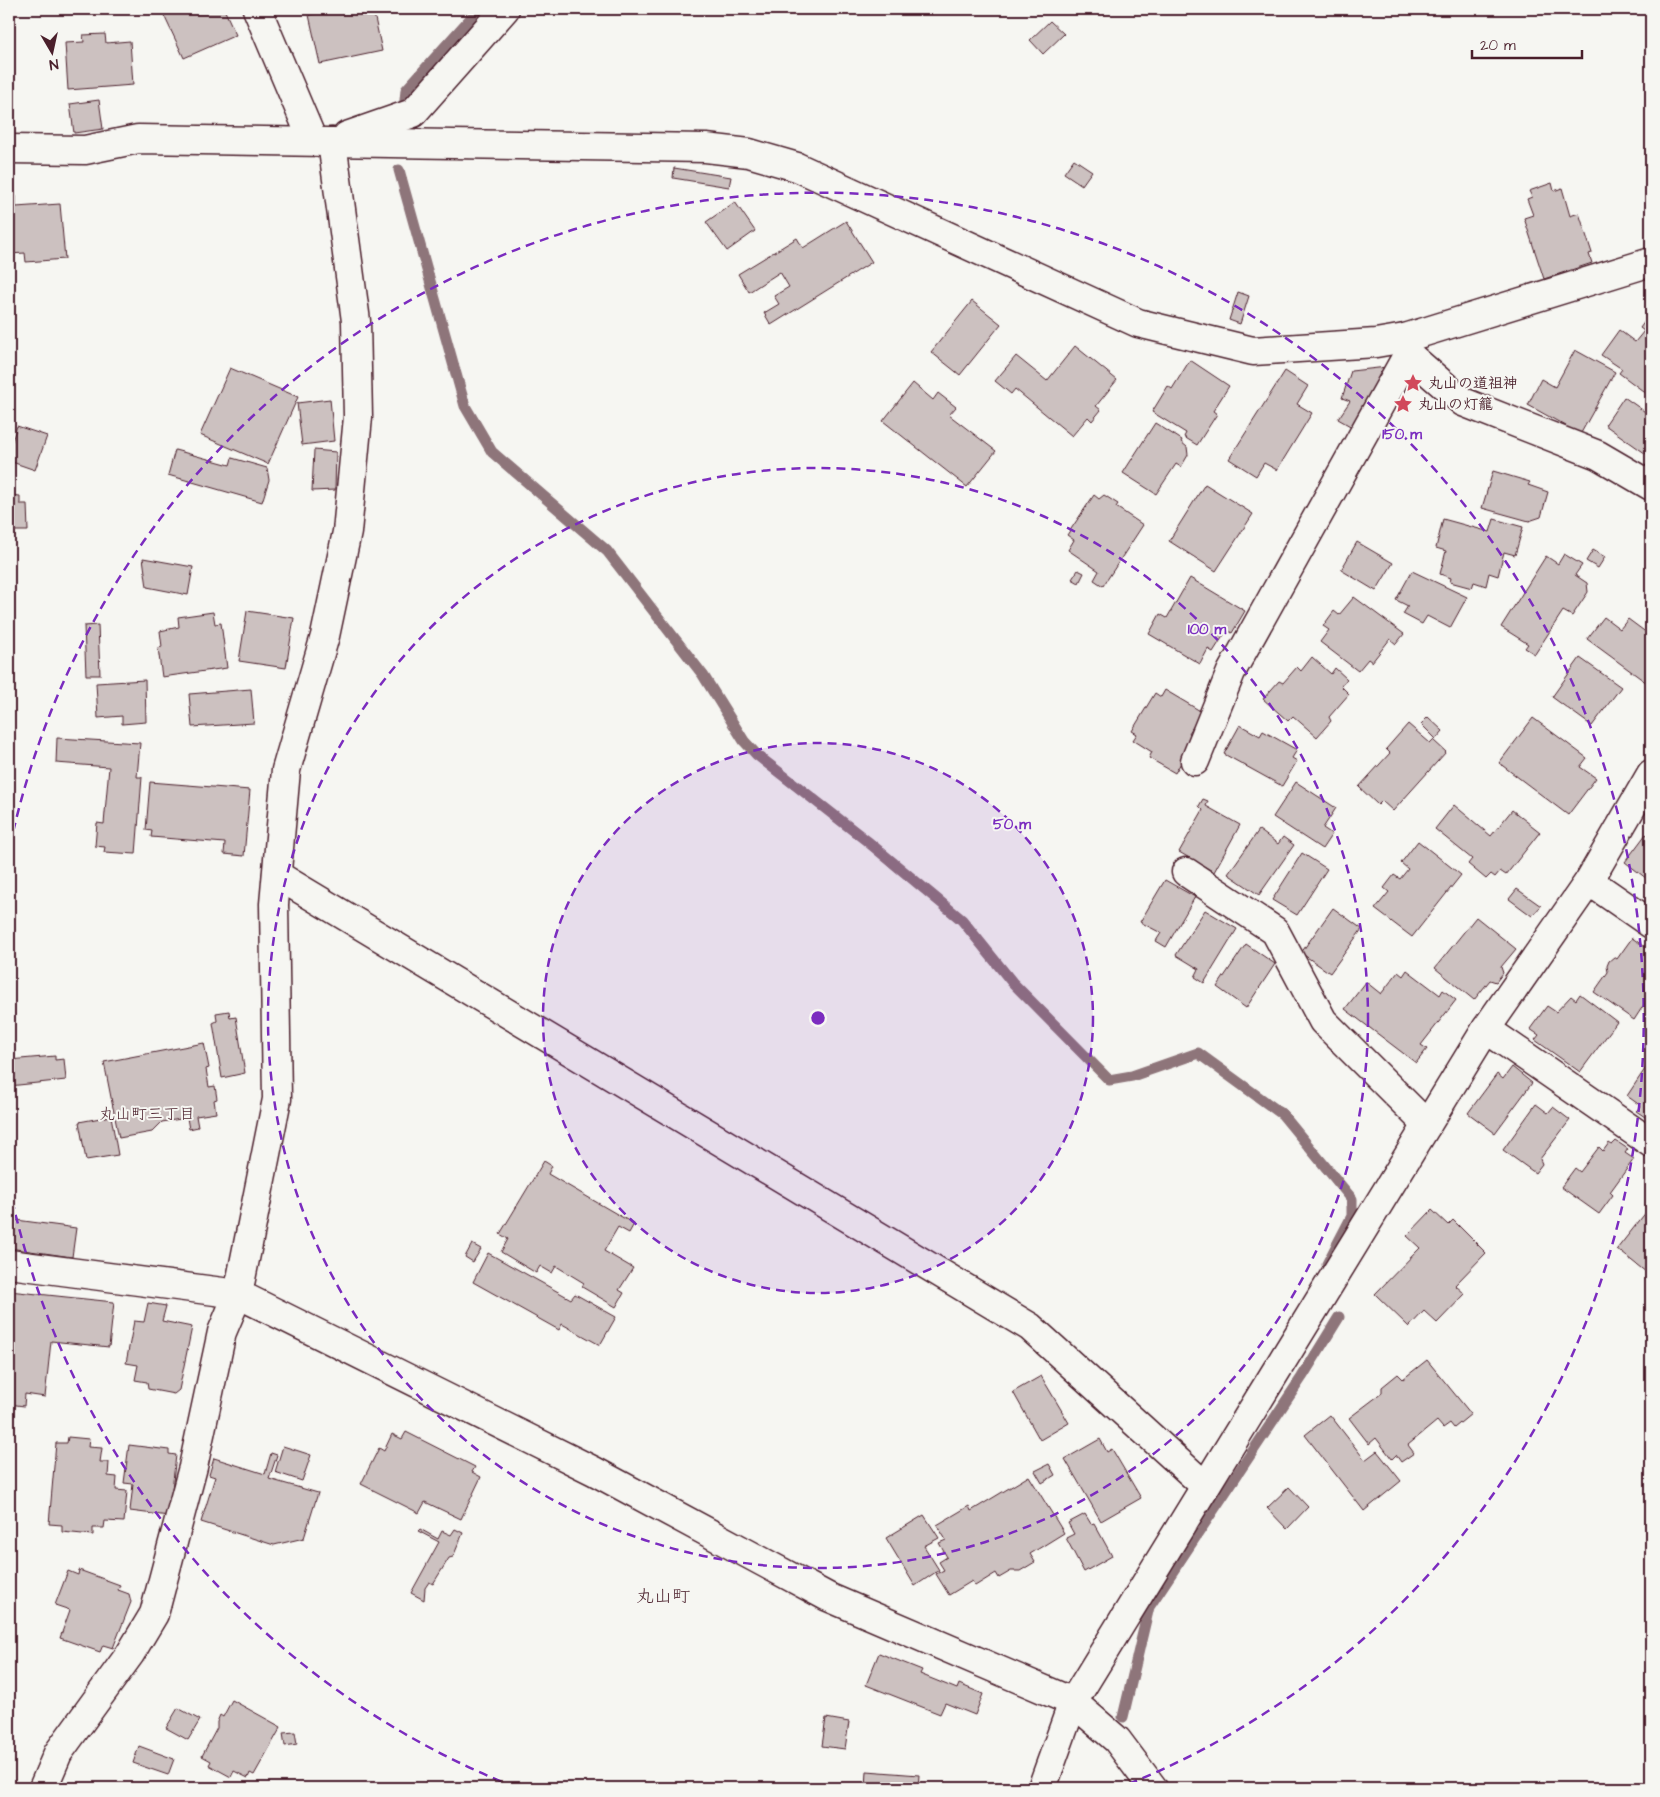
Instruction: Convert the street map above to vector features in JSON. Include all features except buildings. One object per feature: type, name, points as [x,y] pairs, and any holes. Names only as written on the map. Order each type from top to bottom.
[{"type":"street","points":[[43,1788],[58,1754],[130,1654],[154,1614],[193,1467],[222,1332],[238,1294],[277,1099],[274,904],[286,770],[327,627],[347,532],[358,417],[356,321],[322,142],[257,9]]},
{"type":"street","points":[[322,142],[413,113],[505,9]]},
{"type":"street","points":[[9,149],[85,150],[138,139],[706,148],[749,153],[797,167],[1138,323],[1253,351],[1376,343],[1407,346],[1651,262]]},
{"type":"street","points":[[1407,346],[1463,402],[1598,455],[1651,486]]},
{"type":"street","points":[[1195,761],[1231,672],[1407,346]]},
{"type":"street","points":[[1042,1788],[1073,1702],[1204,1485],[1486,1030],[1589,882],[1651,774]]},
{"type":"street","points":[[1186,872],[1275,931],[1323,1021],[1427,1125]]},
{"type":"street","points":[[277,875],[1030,1327],[1204,1485]]},
{"type":"street","points":[[1589,882],[1651,924]]},
{"type":"street","points":[[1486,1030],[1651,1143]]},
{"type":"street","points":[[9,1264],[238,1294],[594,1471],[828,1597],[1073,1702],[1117,1740],[1153,1788]]},
{"type":"waterway","points":[[404,110],[406,90],[479,9]]},
{"type":"waterway","points":[[399,170],[465,406],[492,452],[607,551],[703,675],[744,741],[757,755],[867,841],[962,920],[1012,982],[1109,1080],[1132,1076],[1198,1053],[1282,1114],[1352,1199],[1352,1216],[1327,1264]]},
{"type":"waterway","points":[[1123,1717],[1149,1607],[1302,1377],[1339,1317]]},
{"type":"place","name":"丸山の道祖神","points":[[1413,383]]},
{"type":"place","name":"丸山の灯籠","points":[[1403,404]]},
{"type":"district","name":"丸山町三丁目","points":[[147,1114]]},
{"type":"district","name":"丸山町","points":[[663,1596]]}]
